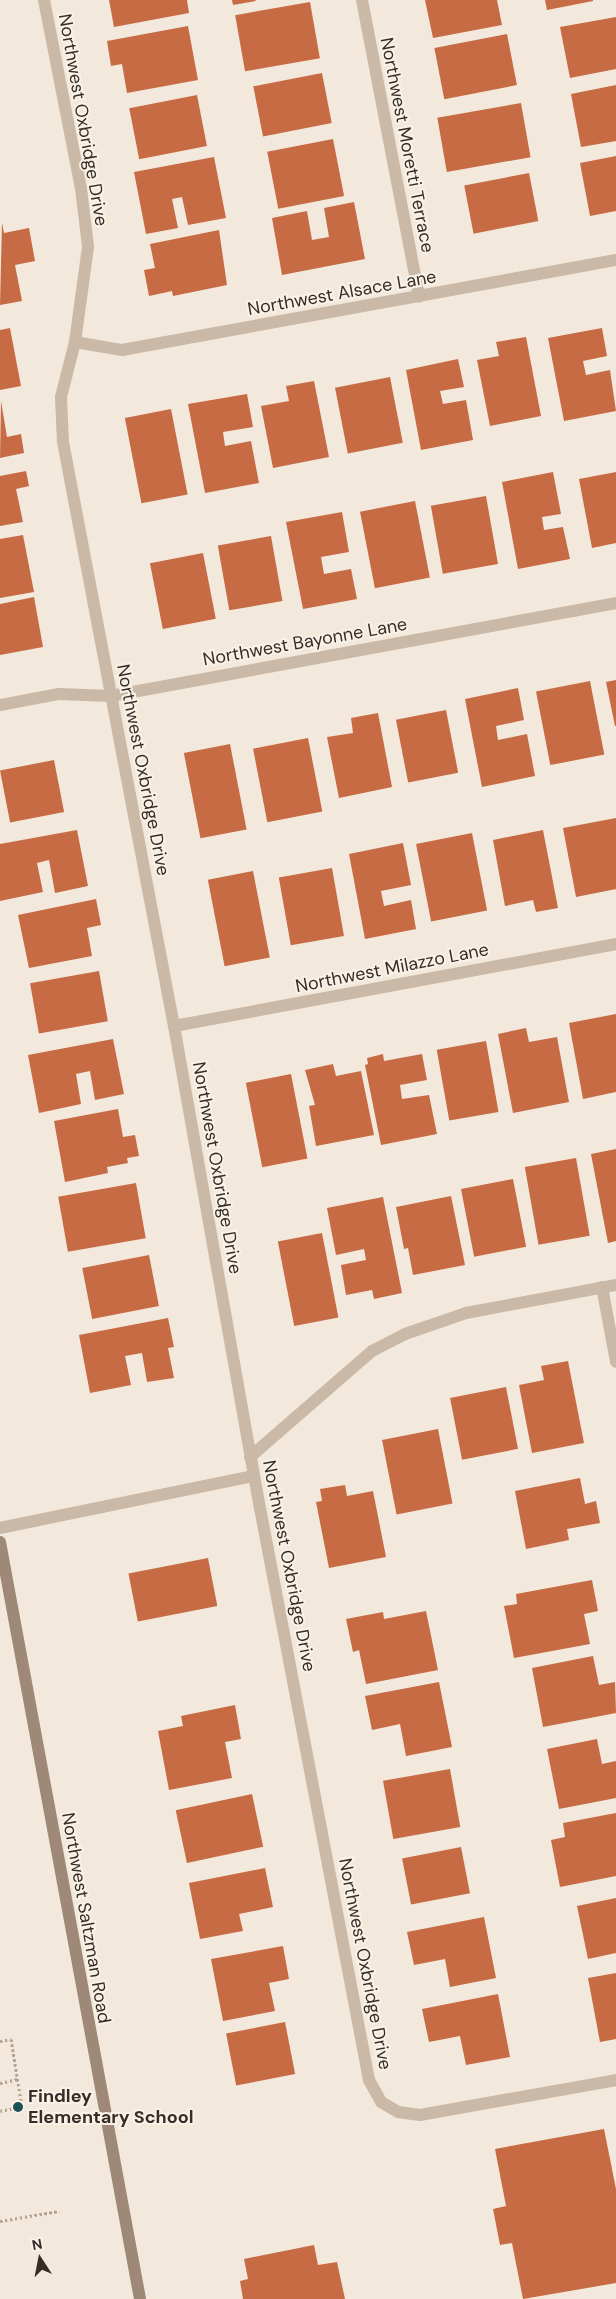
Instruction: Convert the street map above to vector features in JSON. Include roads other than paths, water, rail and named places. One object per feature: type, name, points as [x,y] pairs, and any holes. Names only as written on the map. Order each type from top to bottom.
[{"type":"main road","name":"Northwest Saltzman Road","points":[[0,1542],[140,2299]]},
{"type":"street","name":"Northwest Oxbridge Drive","points":[[44,0],[81,188],[88,247],[75,342],[61,397],[63,442],[174,1026],[250,1457],[369,2080],[382,2102],[398,2112],[420,2115],[616,2080]]},
{"type":"street","name":"Northwest Moretti Terrace","points":[[362,0],[419,297]]},
{"type":"street","name":"Northwest Alsace Lane","points":[[75,342],[122,350],[616,260]]},
{"type":"street","name":"Northwest Bayonne Lane","points":[[0,705],[59,694],[111,696],[616,602]]},
{"type":"street","name":"Northwest Milazzo Lane","points":[[174,1026],[616,944]]},
{"type":"street","points":[[250,1457],[372,1351],[405,1334],[466,1313],[616,1285]]},
{"type":"street","points":[[602,1288],[616,1362]]},
{"type":"street","points":[[0,1528],[254,1476]]},
{"type":"place","name":"Findley Elementary School","points":[[18,2107]]}]
